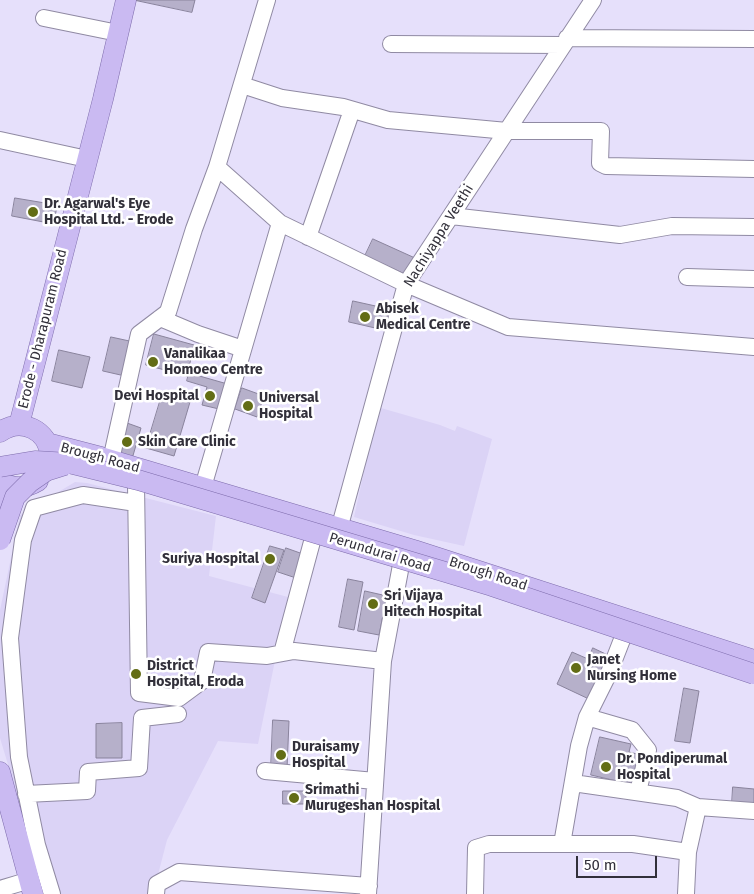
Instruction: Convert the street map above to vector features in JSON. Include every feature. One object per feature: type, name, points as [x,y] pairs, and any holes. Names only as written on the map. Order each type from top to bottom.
[{"type":"main road","name":"Erode - Dharapuram Road","points":[[47,444],[33,428],[5,429],[87,159],[126,0]]},
{"type":"main road","name":"Brough Road","points":[[47,444],[111,460],[203,487],[337,536],[401,564],[571,618],[754,683]]},
{"type":"main road","points":[[2,484],[17,488],[37,482],[48,469],[50,454],[47,444]]},
{"type":"main road","name":"Perundurai Road","points":[[0,460],[41,455],[81,457],[365,540],[672,637],[754,665]]},
{"type":"main road","name":"Perundurai Road","points":[[2,484],[36,461],[69,463],[138,480],[492,586],[754,674]]},
{"type":"main road","points":[[0,540],[15,497],[30,482],[46,471],[69,463]]},
{"type":"main road","name":"Brough Road","points":[[48,469],[104,474],[136,494],[312,538],[337,536],[424,554],[754,660]]},
{"type":"main road","points":[[0,772],[25,890]]},
{"type":"main road","points":[[0,812],[25,890]]},
{"type":"street","points":[[111,460],[139,334],[168,312],[194,229],[217,167],[267,0]]},
{"type":"street","name":"Nachiyappa Veethi","points":[[337,536],[406,284],[592,0]]},
{"type":"street","points":[[44,18],[118,33]]},
{"type":"street","points":[[391,44],[754,39]]},
{"type":"street","points":[[242,85],[282,98],[352,110],[388,120],[507,130],[601,131],[600,163],[606,166],[754,169]]},
{"type":"street","points":[[308,236],[352,110]]},
{"type":"street","points":[[0,140],[87,159]]},
{"type":"street","points":[[217,167],[280,223],[406,284],[508,326],[754,347]]},
{"type":"street","points":[[451,216],[620,235],[672,226],[754,227]]},
{"type":"street","points":[[203,487],[280,223]]},
{"type":"street","points":[[687,277],[754,279]]},
{"type":"street","points":[[160,318],[198,334],[243,349]]},
{"type":"street","points":[[52,894],[37,845],[19,756],[10,638],[23,540],[34,508],[83,495],[136,494],[139,693],[179,698],[202,681],[208,652],[267,656],[294,650],[382,661]]},
{"type":"street","points":[[282,653],[312,538]]},
{"type":"street","points":[[156,894],[157,884],[178,872],[368,890],[382,661],[401,564]]},
{"type":"street","points":[[562,844],[579,746],[587,717],[609,673],[623,637]]},
{"type":"street","points":[[26,794],[87,791],[88,772],[139,768],[142,718],[178,714]]},
{"type":"street","points":[[587,717],[632,730],[648,750],[638,792]]},
{"type":"street","points":[[265,771],[375,781]]},
{"type":"street","points":[[573,783],[678,798],[698,807],[754,811]]},
{"type":"street","points":[[686,894],[688,852],[698,807]]},
{"type":"street","points":[[475,894],[476,848],[489,844],[633,844],[688,852]]},
{"type":"street","points":[[0,889],[25,890]]},
{"type":"shaded area","points":[[381,408],[455,431],[457,426],[492,439],[464,546],[414,535],[354,517],[367,458]]},
{"type":"shaded area","name":"District Hospital, Eroda","points":[[75,482],[87,483],[216,516],[209,576],[288,597],[258,744],[218,741],[167,840],[153,894],[47,894],[0,738],[0,610],[20,515]]},
{"type":"building","points":[[134,0],[195,0],[192,12]]},
{"type":"building","points":[[15,198],[57,205],[54,224],[12,216]]},
{"type":"building","points":[[373,239],[415,258],[407,275],[365,256]]},
{"type":"building","points":[[353,301],[389,309],[384,330],[349,322]]},
{"type":"building","points":[[154,334],[194,345],[187,376],[146,365]]},
{"type":"building","points":[[111,337],[134,342],[125,376],[103,371]]},
{"type":"building","points":[[59,350],[90,357],[82,388],[52,381]]},
{"type":"building","points":[[189,373],[231,385],[219,409],[202,405],[207,387],[187,381]]},
{"type":"building","points":[[242,388],[264,396],[257,417],[235,409]]},
{"type":"building","points":[[162,395],[190,402],[174,456],[146,448]]},
{"type":"building","points":[[127,423],[141,428],[132,459],[118,455]]},
{"type":"building","points":[[270,546],[284,550],[265,603],[252,598]]},
{"type":"building","points":[[286,548],[303,554],[296,578],[278,572]]},
{"type":"building","points":[[348,579],[363,582],[354,630],[339,627]]},
{"type":"building","points":[[365,591],[387,596],[379,635],[358,631]]},
{"type":"building","points":[[593,648],[612,657],[591,700],[557,684],[572,652],[588,659]]},
{"type":"building","points":[[684,688],[699,691],[690,743],[675,741]]},
{"type":"building","points":[[273,720],[289,721],[287,769],[271,768]]},
{"type":"building","points":[[122,723],[122,758],[96,758],[96,724]]},
{"type":"building","points":[[600,737],[631,744],[629,752],[645,756],[638,786],[591,775]]},
{"type":"building","points":[[733,787],[754,789],[754,806],[732,804]]},
{"type":"building","points":[[283,791],[306,791],[306,804],[283,804]]},
{"type":"place","name":"Dr. Agarwal's Eye Hospital Ltd. - Erode","points":[[33,212]]},
{"type":"place","name":"Abisek Medical Centre","points":[[365,317]]},
{"type":"place","name":"Vanalikaa Homoeo Centre","points":[[153,362]]},
{"type":"place","name":"Devi Hospital","points":[[210,396]]},
{"type":"place","name":"Universal Hospital","points":[[248,406]]},
{"type":"place","name":"Skin Care Clinic","points":[[127,442]]},
{"type":"place","name":"Suriya Hospital","points":[[270,559]]},
{"type":"place","name":"Sri Vijaya Hitech Hospital","points":[[373,604]]},
{"type":"place","name":"Janet Nursing Home","points":[[576,668]]},
{"type":"place","name":"District Hospital, Eroda","points":[[136,674]]},
{"type":"place","name":"Duraisamy Hospital","points":[[281,755]]},
{"type":"place","name":"Dr. Pondiperumal Hospital","points":[[606,767]]},
{"type":"place","name":"Srimathi Murugeshan Hospital","points":[[294,798]]}]
